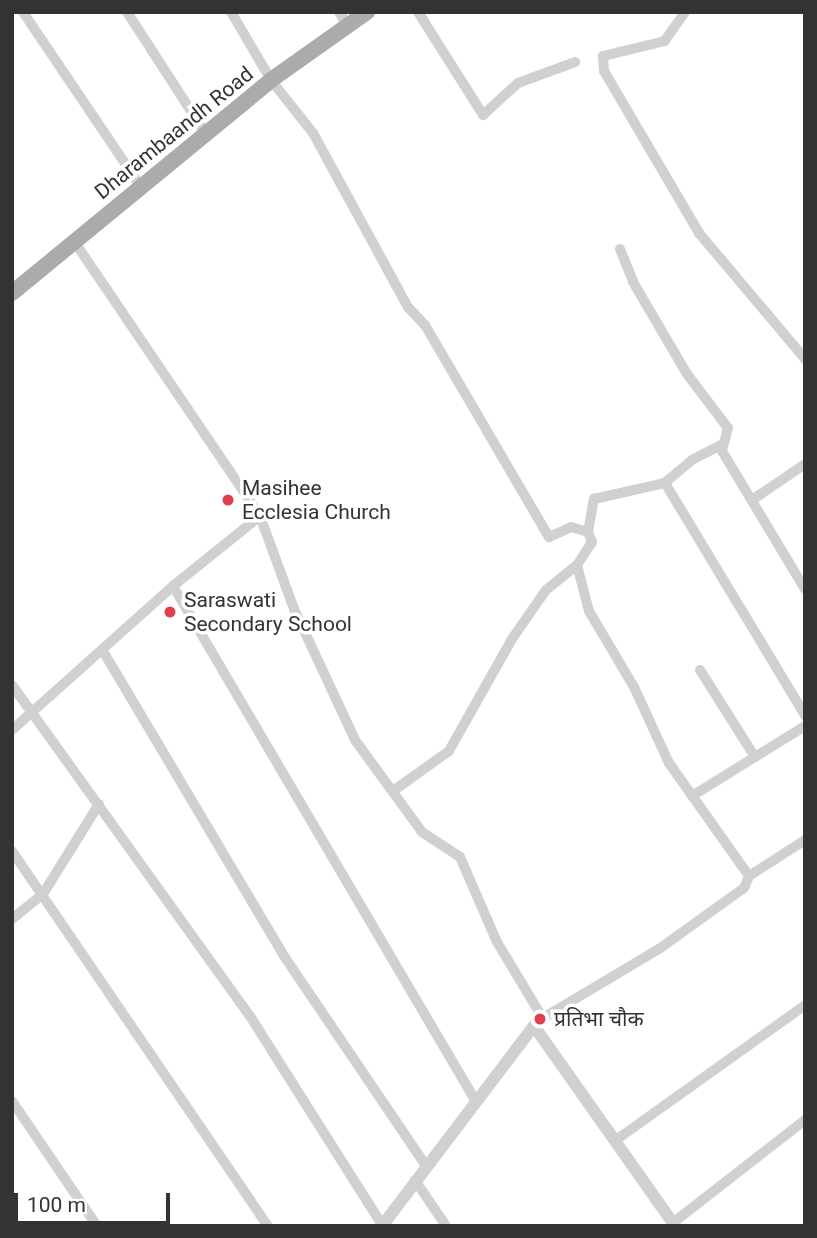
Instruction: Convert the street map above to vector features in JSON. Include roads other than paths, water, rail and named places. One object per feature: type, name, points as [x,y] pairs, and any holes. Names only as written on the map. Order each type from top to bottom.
[{"type":"main road","name":"Dharambaandh Road","points":[[12,293],[343,19],[367,12]]},
{"type":"street","points":[[23,12],[141,187]]},
{"type":"street","points":[[127,12],[206,134]]},
{"type":"street","points":[[231,12],[271,80],[313,133],[408,307],[425,325],[549,537],[571,527],[587,532]]},
{"type":"street","points":[[418,12],[483,115],[518,83],[575,62]]},
{"type":"street","points":[[685,12],[665,41],[603,57],[604,71],[699,233],[805,359]]},
{"type":"street","points":[[74,241],[260,516],[294,609],[355,740],[422,832],[460,857],[497,942],[538,1022],[674,1224],[805,1120]]},
{"type":"street","points":[[620,249],[633,282],[687,374],[728,428],[723,444],[727,461],[805,589]]},
{"type":"street","points":[[393,791],[449,751],[512,639],[546,590],[577,565],[592,542],[587,532],[594,499],[665,483],[692,460],[723,444]]},
{"type":"street","points":[[752,499],[805,464]]},
{"type":"street","points":[[665,483],[805,715]]},
{"type":"street","points":[[12,730],[173,586],[260,516]]},
{"type":"street","points":[[577,565],[578,583],[597,629],[634,687],[668,763],[749,876]]},
{"type":"street","points":[[173,586],[475,1100]]},
{"type":"street","points":[[103,651],[284,956],[425,1166]]},
{"type":"street","points":[[700,670],[755,757]]},
{"type":"street","points":[[12,685],[250,1016],[382,1225],[475,1100],[538,1022],[659,949],[744,888],[749,876],[805,840]]},
{"type":"street","points":[[692,796],[805,726]]},
{"type":"street","points":[[12,919],[43,894],[99,804]]},
{"type":"street","points":[[12,851],[268,1226]]},
{"type":"street","points":[[616,1140],[805,1005]]},
{"type":"street","points":[[12,1101],[97,1226]]},
{"type":"street","points":[[415,1180],[446,1226]]},
{"type":"place","name":"Masihee Ecclesia Church","points":[[228,500]]},
{"type":"place","name":"Saraswati Secondary School","points":[[170,612]]},
{"type":"place","name":"प्रतिभा चौक","points":[[540,1019]]}]
